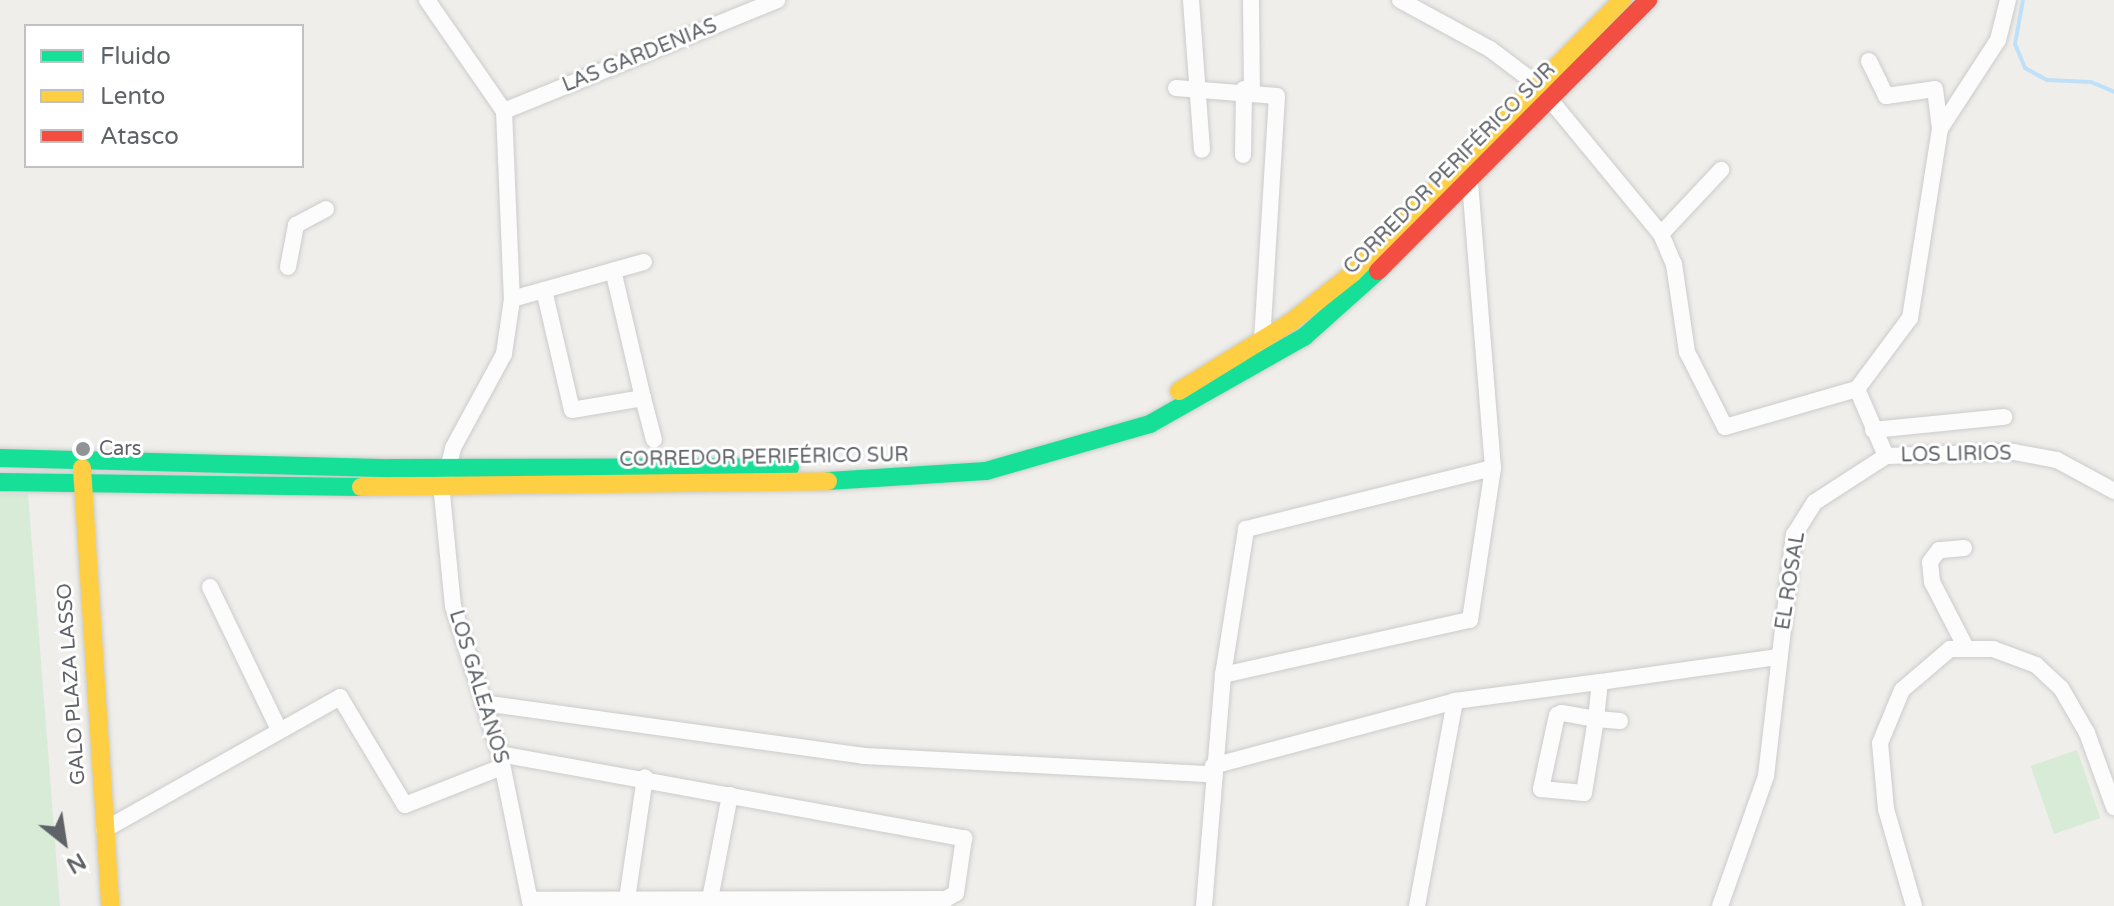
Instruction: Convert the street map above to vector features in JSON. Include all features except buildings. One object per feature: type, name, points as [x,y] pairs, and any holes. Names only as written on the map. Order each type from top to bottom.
[{"type":"main road","name":"CORREDOR PERIFÉRICO SUR","points":[[0,458],[449,467],[803,467],[983,456],[1145,409],[1262,341],[1353,273],[1622,0]]},
{"type":"main road","name":"CORREDOR PERIFÉRICO SUR","points":[[0,482],[443,487],[890,481],[986,471],[1079,447],[1150,424],[1304,337],[1470,185],[1648,0]]},
{"type":"main road","name":"GALO PLAZA LASSO","points":[[81,460],[110,906]]},
{"type":"street","points":[[427,0],[504,111]]},
{"type":"street","name":"LAS GARDENIAS","points":[[504,111],[777,0]]},
{"type":"street","points":[[1191,0],[1202,150]]},
{"type":"street","points":[[1243,155],[1251,0]]},
{"type":"street","points":[[1400,0],[1490,49],[1538,85],[1549,103],[1661,234],[1674,264],[1687,352],[1725,427],[1857,389],[1910,318],[1940,129],[1935,89],[1886,96],[1869,61]]},
{"type":"street","points":[[1940,129],[1998,40],[2008,0]]},
{"type":"street","points":[[1176,88],[1198,86],[1271,92],[1279,103],[1262,341]]},
{"type":"street","name":"LOS GALEANOS","points":[[504,111],[512,299],[504,354],[449,467],[443,487],[453,606],[501,761],[531,903]]},
{"type":"street","points":[[1661,234],[1721,170]]},
{"type":"street","points":[[1223,675],[1470,620],[1493,468],[1470,185]]},
{"type":"street","points":[[288,267],[296,225],[326,209]]},
{"type":"street","points":[[512,299],[644,262]]},
{"type":"street","points":[[613,270],[654,440]]},
{"type":"street","points":[[544,290],[572,410],[643,398]]},
{"type":"street","points":[[1857,389],[1886,456]]},
{"type":"street","points":[[1873,430],[2004,417]]},
{"type":"street","name":"LOS LIRIOS","points":[[1886,456],[2014,452],[2057,460],[2114,491]]},
{"type":"street","name":"EL ROSAL","points":[[1720,906],[1766,776],[1794,535],[1815,502],[1886,456]]},
{"type":"street","points":[[1204,906],[1223,675],[1246,529],[1493,468]]},
{"type":"street","points":[[1964,548],[1939,550],[1930,562],[1932,582],[1966,648]]},
{"type":"street","points":[[210,587],[279,730]]},
{"type":"street","points":[[1914,906],[1886,809],[1880,743],[1902,690],[1922,668],[1950,649],[1993,649],[2036,665],[2061,688],[2087,733],[2114,807]]},
{"type":"street","points":[[483,703],[863,756],[1213,770],[1455,701],[1779,657]]},
{"type":"street","points":[[1600,682],[1596,719],[1584,793],[1541,789],[1554,719],[1562,713],[1596,719],[1620,721]]},
{"type":"street","points":[[104,830],[279,730],[346,698],[405,805],[501,761],[645,777],[730,795],[962,834],[956,893],[946,899],[627,899],[531,903]]},
{"type":"street","points":[[1417,906],[1455,701]]},
{"type":"street","points":[[627,899],[645,777]]},
{"type":"street","points":[[710,899],[730,795]]},
{"type":"green space","points":[[0,494],[28,494],[60,906],[0,906]]},
{"type":"green space","points":[[2077,750],[2100,818],[2054,834],[2031,766]]},
{"type":"waterway","points":[[2023,0],[2015,44],[2025,68],[2047,80],[2091,82],[2114,92]]},
{"type":"traffic: fast","points":[[828,481],[986,471],[1150,424],[1304,337],[1378,271]]},
{"type":"traffic: fast","points":[[0,458],[390,468],[790,467]]},
{"type":"traffic: fast","points":[[0,482],[361,487]]},
{"type":"traffic: slow","points":[[1179,391],[1291,322],[1353,273],[1622,0]]},
{"type":"traffic: slow","points":[[82,468],[110,906]]},
{"type":"traffic: slow","points":[[361,487],[828,481]]},
{"type":"traffic: jam","points":[[1378,271],[1648,0]]},
{"type":"place","name":"Cars","points":[[83,449]]}]
